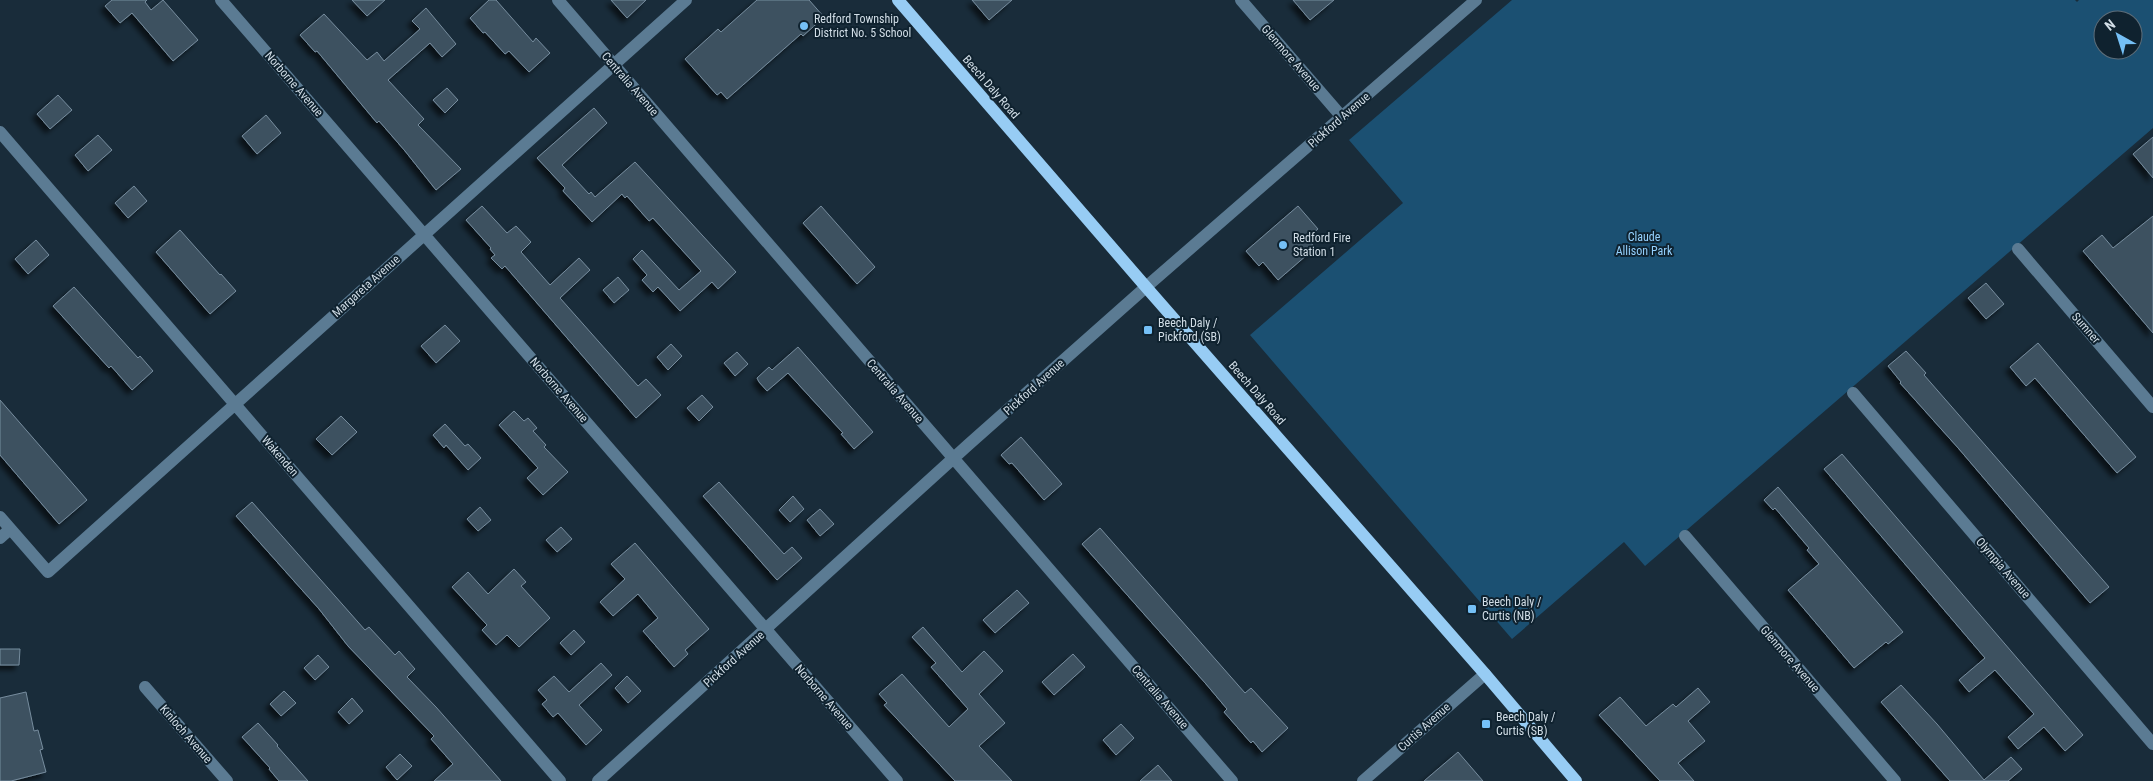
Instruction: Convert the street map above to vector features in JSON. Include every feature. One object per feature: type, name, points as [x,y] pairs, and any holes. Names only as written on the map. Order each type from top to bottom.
[{"type":"main road","name":"Beech Daly Road","points":[[898,0],[1146,287],[1486,674],[1576,781]]},
{"type":"street","name":"Norborne Avenue","points":[[221,0],[897,781]]},
{"type":"street","name":"Centralia Avenue","points":[[558,0],[1232,781]]},
{"type":"street","name":"Margareta Avenue","points":[[10,529],[48,572],[234,403],[686,0]]},
{"type":"street","name":"Glenmore Avenue","points":[[1241,0],[1342,117]]},
{"type":"street","name":"Pickford Avenue","points":[[598,781],[1146,287],[1476,0]]},
{"type":"street","name":"Wakenden","points":[[0,132],[560,781]]},
{"type":"street","name":"Sumner","points":[[2018,249],[2153,407]]},
{"type":"street","name":"Olympia Avenue","points":[[1853,393],[2153,744]]},
{"type":"street","points":[[0,517],[10,529],[0,538]]},
{"type":"street","name":"Glenmore Avenue","points":[[1685,536],[1895,781]]},
{"type":"street","name":"Curtis Avenue","points":[[1364,781],[1486,674]]},
{"type":"street","name":"Kinloch Avenue","points":[[145,687],[227,781]]},
{"type":"green space","name":"Claude Allison Park","points":[[1512,0],[2075,0],[2077,2],[2079,0],[2153,0],[2153,128],[1645,566],[1624,542],[1512,639],[1250,335],[1403,203],[1349,140]]},
{"type":"building","points":[[112,0],[147,0],[145,2],[151,10],[163,0],[198,40],[173,61],[132,13],[120,23],[105,6]]},
{"type":"building","points":[[352,0],[385,0],[367,16]]},
{"type":"building","points":[[489,0],[496,0],[533,42],[536,38],[550,53],[529,72],[509,51],[505,54],[470,18]]},
{"type":"building","points":[[611,0],[646,0],[627,18]]},
{"type":"building","points":[[757,0],[809,0],[824,17],[803,36],[801,34],[727,99],[721,92],[717,95],[685,59],[718,29],[721,32]]},
{"type":"building","points":[[972,0],[1012,0],[989,20]]},
{"type":"building","points":[[1293,0],[1334,0],[1310,20]]},
{"type":"building","points":[[426,8],[456,44],[442,57],[430,43],[388,80],[424,119],[418,125],[461,169],[436,190],[379,121],[377,123],[317,51],[315,52],[300,35],[324,14],[367,60],[377,52],[384,61],[420,29],[412,21]]},
{"type":"building","points":[[447,88],[458,100],[445,113],[433,100]]},
{"type":"building","points":[[58,95],[72,110],[50,129],[37,114]]},
{"type":"building","points":[[594,108],[607,123],[562,165],[589,194],[591,192],[595,197],[635,162],[736,272],[718,289],[712,282],[680,311],[658,287],[653,292],[642,280],[647,275],[633,259],[642,250],[679,290],[701,271],[653,218],[649,221],[627,196],[625,198],[622,194],[592,222],[563,191],[565,188],[537,158]]},
{"type":"building","points":[[266,115],[281,133],[257,154],[242,136]]},
{"type":"building","points":[[98,135],[112,150],[88,171],[75,155]]},
{"type":"building","points":[[2153,137],[2153,178],[2133,154]]},
{"type":"building","points":[[134,186],[147,201],[128,218],[115,203]]},
{"type":"building","points":[[482,206],[507,233],[516,226],[531,242],[521,252],[550,285],[579,258],[590,270],[560,298],[638,386],[646,379],[661,395],[636,418],[505,266],[502,269],[491,258],[495,255],[491,248],[466,220]]},
{"type":"building","points":[[821,206],[875,267],[857,284],[803,223]]},
{"type":"building","name":"Redford Fire Station 1","points":[[1298,206],[1318,229],[1307,238],[1315,248],[1278,280],[1263,262],[1259,266],[1246,251]]},
{"type":"building","points":[[2153,216],[2153,333],[2083,251],[2102,235],[2113,248]]},
{"type":"building","points":[[180,230],[236,291],[210,314],[156,252]]},
{"type":"building","points":[[36,240],[49,255],[28,274],[15,259]]},
{"type":"building","points":[[618,277],[629,290],[614,303],[603,290]]},
{"type":"building","points":[[1986,283],[2004,304],[1986,319],[1968,298]]},
{"type":"building","points":[[74,287],[138,358],[140,356],[153,371],[132,390],[111,366],[109,368],[53,306]]},
{"type":"building","points":[[445,325],[460,341],[436,363],[421,346]]},
{"type":"building","points":[[2038,343],[2136,457],[2117,473],[2035,378],[2026,386],[2010,367]]},
{"type":"building","points":[[671,344],[682,356],[668,370],[657,357]]},
{"type":"building","points":[[798,347],[873,432],[854,449],[841,434],[843,433],[788,373],[767,391],[759,382],[757,378],[769,367],[772,370]]},
{"type":"building","points":[[1906,351],[1926,373],[1924,375],[2109,587],[2090,603],[1959,449],[1900,383],[1888,366]]},
{"type":"building","points":[[737,352],[748,364],[735,376],[724,363]]},
{"type":"building","points":[[702,395],[713,407],[699,421],[687,408]]},
{"type":"building","points":[[0,400],[87,500],[59,524],[0,455]]},
{"type":"building","points":[[514,411],[524,421],[528,418],[537,428],[533,431],[546,445],[544,447],[568,472],[543,495],[527,478],[538,468],[499,425]]},
{"type":"building","points":[[341,416],[357,432],[332,455],[316,439]]},
{"type":"building","points":[[445,424],[465,446],[468,444],[481,458],[468,470],[446,445],[444,448],[433,435]]},
{"type":"building","points":[[1021,437],[1062,484],[1044,500],[1012,463],[1009,464],[1001,455]]},
{"type":"building","points":[[1842,454],[2083,735],[2065,751],[2044,727],[2018,749],[2008,737],[2034,714],[1995,670],[1969,692],[1959,680],[1985,658],[1824,469]]},
{"type":"building","points":[[719,482],[784,554],[792,547],[802,558],[777,580],[703,496]]},
{"type":"building","points":[[1778,487],[1903,632],[1888,644],[1886,642],[1854,668],[1788,590],[1819,564],[1807,550],[1809,548],[1775,508],[1773,510],[1764,500]]},
{"type":"building","points":[[793,496],[804,509],[790,522],[779,510]]},
{"type":"building","points":[[252,502],[365,630],[369,627],[395,655],[399,651],[415,669],[407,677],[501,781],[434,781],[453,764],[431,739],[434,736],[348,646],[319,609],[236,516]]},
{"type":"building","points":[[480,507],[491,520],[478,531],[467,519]]},
{"type":"building","points":[[820,509],[834,524],[820,536],[807,520]]},
{"type":"building","points":[[561,527],[572,539],[557,552],[546,540]]},
{"type":"building","points":[[1100,528],[1245,693],[1251,688],[1288,728],[1262,752],[1253,741],[1251,743],[1224,712],[1227,709],[1206,684],[1082,544]]},
{"type":"building","points":[[635,543],[709,629],[685,650],[688,654],[674,667],[643,631],[658,618],[638,594],[613,616],[600,602],[625,579],[611,564]]},
{"type":"building","points":[[514,569],[526,582],[521,586],[550,618],[519,647],[507,635],[496,645],[482,630],[487,625],[452,587],[468,572],[488,594]]},
{"type":"building","points":[[1017,590],[1029,603],[995,633],[983,620]]},
{"type":"building","points":[[923,627],[962,672],[984,651],[1003,671],[979,694],[1005,723],[979,746],[1012,781],[955,781],[884,705],[887,703],[879,694],[902,674],[949,727],[968,709],[931,667],[936,663],[912,637]]},
{"type":"building","points":[[574,630],[585,642],[571,655],[560,643]]},
{"type":"building","points":[[0,649],[20,649],[19,665],[0,665]]},
{"type":"building","points":[[1073,654],[1085,667],[1054,695],[1042,682]]},
{"type":"building","points":[[318,655],[329,667],[315,680],[304,668]]},
{"type":"building","points":[[601,663],[612,675],[579,705],[602,730],[586,745],[558,713],[553,717],[542,704],[547,700],[538,690],[554,676],[569,692]]},
{"type":"building","points":[[627,676],[641,691],[628,703],[615,688]]},
{"type":"building","points":[[1901,685],[1984,780],[2011,757],[2022,769],[2008,781],[1950,781],[1881,702]]},
{"type":"building","points":[[1698,688],[1710,702],[1688,721],[1705,741],[1678,763],[1694,781],[1660,781],[1599,715],[1620,697],[1646,726],[1673,704],[1676,707]]},
{"type":"building","points":[[284,691],[296,703],[281,716],[270,704]]},
{"type":"building","points":[[26,692],[34,731],[38,730],[43,749],[40,750],[46,772],[11,781],[0,781],[0,698]]},
{"type":"building","points":[[352,698],[363,711],[349,724],[338,712]]},
{"type":"building","points":[[258,723],[308,781],[279,781],[242,737]]},
{"type":"building","points":[[1121,724],[1134,738],[1116,755],[1103,740]]},
{"type":"building","points":[[1458,752],[1483,781],[1424,781],[1438,769]]},
{"type":"building","points":[[400,754],[412,766],[397,780],[386,767]]},
{"type":"building","points":[[1158,765],[1172,781],[1140,781]]},
{"type":"place","name":"Redford Township District No. 5 School","points":[[804,26]]},
{"type":"place","name":"Redford Fire Station 1","points":[[1283,245]]},
{"type":"place","name":"Beech Daly / Pickford (SB)","points":[[1148,330]]},
{"type":"place","name":"Beech Daly / Curtis (NB)","points":[[1472,609]]},
{"type":"place","name":"Beech Daly / Curtis (SB)","points":[[1486,724]]}]
